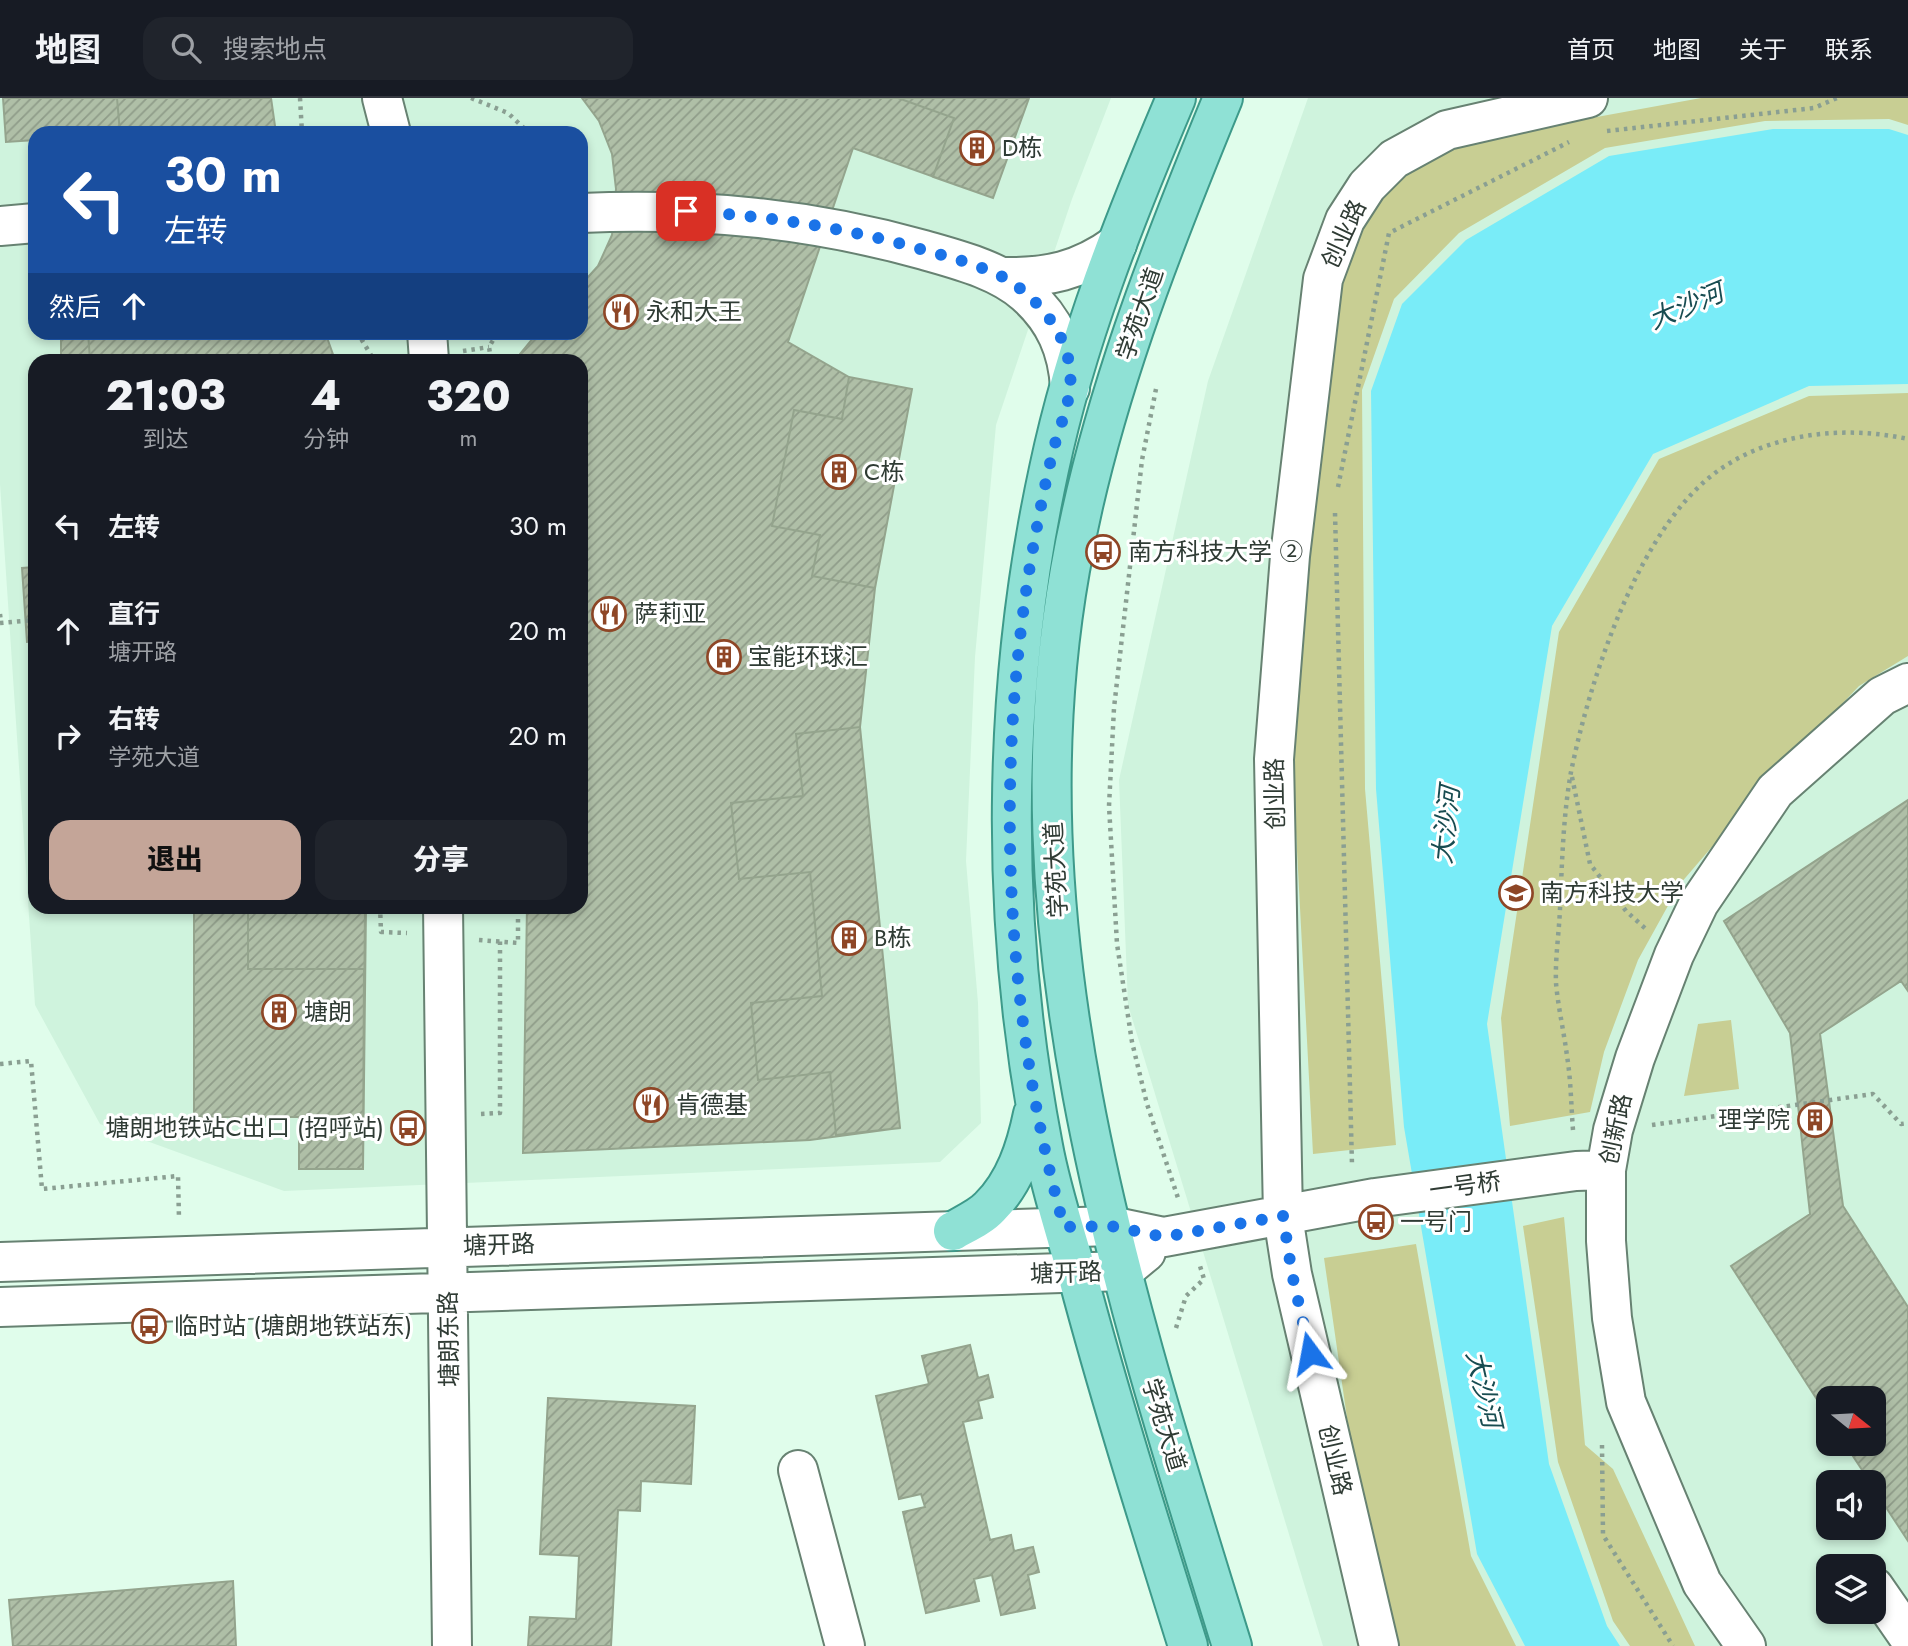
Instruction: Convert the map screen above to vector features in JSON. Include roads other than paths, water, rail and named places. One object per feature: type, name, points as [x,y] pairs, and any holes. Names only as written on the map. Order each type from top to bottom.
[{"type":"main road","name":"学苑大道","points":[[1175,98],[1116,244],[1070,388],[1049,466],[1033,550],[1020,647],[1014,736],[1014,910],[1021,997],[1035,1105],[1064,1227],[1107,1386],[1188,1646]]},
{"type":"main road","name":"学苑大道","points":[[1223,98],[1152,275],[1114,390],[1084,499],[1060,639],[1052,792],[1061,949],[1080,1085],[1146,1366],[1232,1646]]},
{"type":"main road","points":[[953,1231],[989,1209],[1013,1177],[1028,1140],[1035,1105]]},
{"type":"street","points":[[382,98],[389,126]]},
{"type":"street","name":"创业路","points":[[1379,1646],[1292,1274],[1283,1216],[1274,759],[1290,556],[1323,279],[1346,220],[1367,186],[1394,159],[1447,130],[1593,115]]},
{"type":"street","points":[[588,213],[686,211],[751,215],[815,224],[941,255],[1002,277],[1026,294],[1060,337],[1069,361],[1070,388]]},
{"type":"street","points":[[1002,277],[1031,278],[1065,273],[1092,262],[1116,244]]},
{"type":"street","name":"创新路","points":[[1746,1646],[1702,1583],[1626,1402],[1612,1318],[1606,1241],[1591,1170],[1613,1130],[1619,1100],[1674,955],[1699,903],[1775,791],[1882,696],[1908,683]]},
{"type":"street","name":"塘朗东路","points":[[443,914],[452,1646]]},
{"type":"street","name":"一号桥","points":[[1164,1237],[1353,1201],[1591,1170]]},
{"type":"street","name":"塘开路","points":[[0,1262],[1064,1227],[1111,1226],[1164,1237]]},
{"type":"street","name":"塘开路","points":[[0,1307],[1123,1271],[1164,1237]]},
{"type":"street","points":[[798,1470],[845,1646]]},
{"type":"street","points":[[1886,1604],[1908,1636]]},
{"type":"water","name":"大沙河","points":[[1773,129],[1889,129],[1908,135],[1908,384],[1809,386],[1653,454],[1552,626],[1487,1024],[1549,1464],[1607,1626],[1620,1646],[1525,1646],[1477,1554],[1404,1127],[1376,789],[1371,391],[1402,304],[1466,240],[1609,156]]},
{"type":"place","name":"D栋","points":[[977,148]]},
{"type":"place","name":"永和大王","points":[[621,312]]},
{"type":"place","name":"C栋","points":[[839,472]]},
{"type":"place","name":"南方科技大学 ②","points":[[1103,552]]},
{"type":"place","name":"萨莉亚","points":[[609,614]]},
{"type":"place","name":"宝能环球汇","points":[[724,657]]},
{"type":"place","name":"南方科技大学","points":[[1516,893]]},
{"type":"place","name":"B栋","points":[[849,938]]},
{"type":"place","name":"塘朗","points":[[279,1012]]},
{"type":"place","name":"肯德基","points":[[651,1105]]},
{"type":"place","name":"理学院","points":[[1815,1120]]},
{"type":"place","name":"塘朗地铁站C出口 (招呼站)","points":[[408,1128]]},
{"type":"place","name":"一号门","points":[[1376,1222]]},
{"type":"place","name":"临时站 (塘朗地铁站东)","points":[[149,1326]]}]
